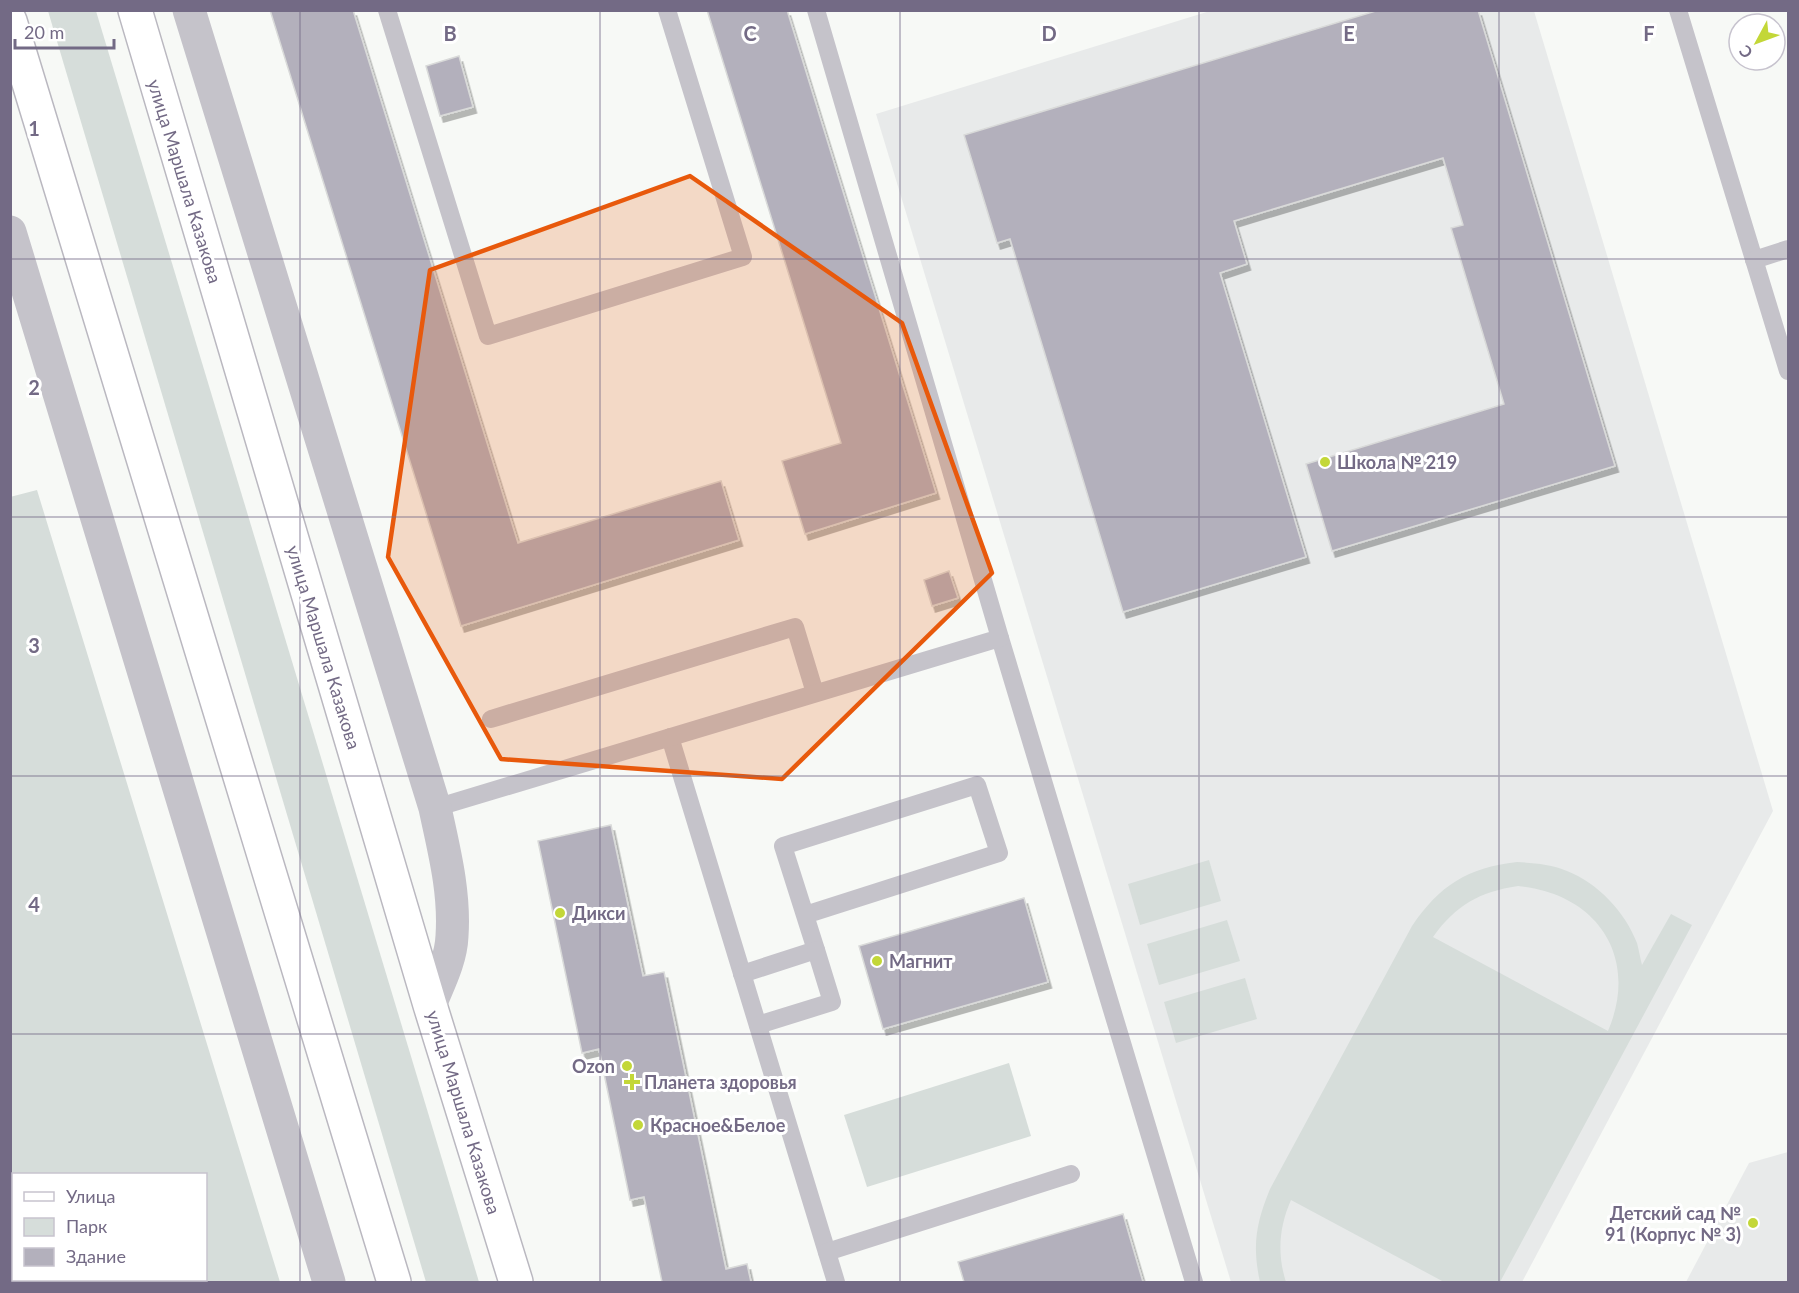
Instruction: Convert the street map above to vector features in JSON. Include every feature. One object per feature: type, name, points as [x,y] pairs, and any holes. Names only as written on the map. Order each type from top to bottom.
[{"type":"street","name":"улица Маршала Казакова","points":[[135,10],[430,1005],[516,1282]]},
{"type":"street","points":[[189,10],[435,808],[452,889],[452,937],[444,973],[430,1005]]},
{"type":"street","points":[[10,21],[394,1282]]},
{"type":"street","points":[[10,232],[329,1282]]},
{"type":"lane","points":[[387,10],[488,336],[743,257],[667,10]]},
{"type":"lane","points":[[816,10],[1000,638],[1194,1282]]},
{"type":"lane","points":[[1678,10],[1788,371]]},
{"type":"lane","points":[[1754,260],[1788,249]]},
{"type":"lane","points":[[491,720],[795,627],[815,693]]},
{"type":"lane","points":[[435,808],[1000,638]]},
{"type":"lane","points":[[670,737],[836,1282]]},
{"type":"lane","points":[[758,1025],[832,1002],[783,846],[977,785],[999,853],[805,915]]},
{"type":"lane","points":[[742,974],[816,950]]},
{"type":"lane","points":[[827,1252],[1071,1174]]},
{"type":"highlighted area","points":[[690,176],[902,323],[992,573],[782,779],[501,759],[388,557],[430,270]]},
{"type":"shaded area","name":"Школа № 219","points":[[1210,11],[1534,11],[1773,811],[1522,1282],[1231,1282],[876,114]]},
{"type":"shaded area","name":"Детский сад № 91 (Корпус № 3)","points":[[1788,1152],[1788,1282],[1686,1282],[1749,1163]]},
{"type":"green space","points":[[48,11],[96,11],[479,1282],[426,1282]]},
{"type":"green space","points":[[37,490],[280,1282],[11,1282],[10,497]]},
{"type":"green space","points":[[1209,860],[1221,901],[1140,925],[1128,884]]},
{"type":"green space","points":[[1517,862],[1549,865],[1567,871],[1589,883],[1609,900],[1625,920],[1637,943],[1642,965],[1671,914],[1692,925],[1500,1282],[1444,1282],[1291,1200],[1284,1220],[1280,1251],[1286,1282],[1260,1282],[1256,1257],[1257,1235],[1261,1213],[1270,1189],[1412,926],[1444,889],[1469,874]],"holes":[[[1518,886],[1546,891],[1569,901],[1589,915],[1604,933],[1614,954],[1618,978],[1617,1004],[1608,1031],[1433,937],[1450,916],[1480,896]]]},
{"type":"green space","points":[[1227,920],[1240,961],[1159,985],[1147,944]]},
{"type":"green space","points":[[1245,978],[1257,1019],[1176,1043],[1164,1002]]},
{"type":"green space","points":[[1009,1063],[1031,1136],[867,1187],[844,1115]]},
{"type":"building","points":[[270,10],[353,10],[518,543],[721,481],[739,540],[461,626]]},
{"type":"building","points":[[707,10],[787,10],[936,493],[805,534],[782,461],[841,443]]},
{"type":"building","points":[[1379,10],[1478,10],[1615,466],[1332,551],[1306,464],[1504,404],[1451,228],[1463,225],[1443,158],[1234,221],[1247,264],[1220,273],[1306,557],[1123,612],[1010,239],[997,243],[964,135]]},
{"type":"building","points":[[459,56],[473,107],[440,116],[426,66]]},
{"type":"building","points":[[949,571],[958,598],[932,606],[924,580]]},
{"type":"building","points":[[611,825],[643,976],[664,972],[726,1269],[747,1264],[751,1282],[662,1282],[644,1197],[630,1200],[599,1049],[582,1053],[538,841]]},
{"type":"building","points":[[1024,898],[1048,982],[883,1029],[859,946]]},
{"type":"building","points":[[1123,1214],[1143,1282],[964,1282],[958,1262]]},
{"type":"place","name":"Школа № 219","points":[[1325,462]]},
{"type":"place","name":"Дикси","points":[[560,913]]},
{"type":"place","name":"Магнит","points":[[877,961]]},
{"type":"place","name":"Ozon","points":[[627,1066]]},
{"type":"place","name":"Планета здоровья","points":[[632,1082]]},
{"type":"place","name":"Красное&Белое","points":[[638,1125]]},
{"type":"place","name":"Детский сад № 91 (Корпус № 3)","points":[[1753,1223]]}]
